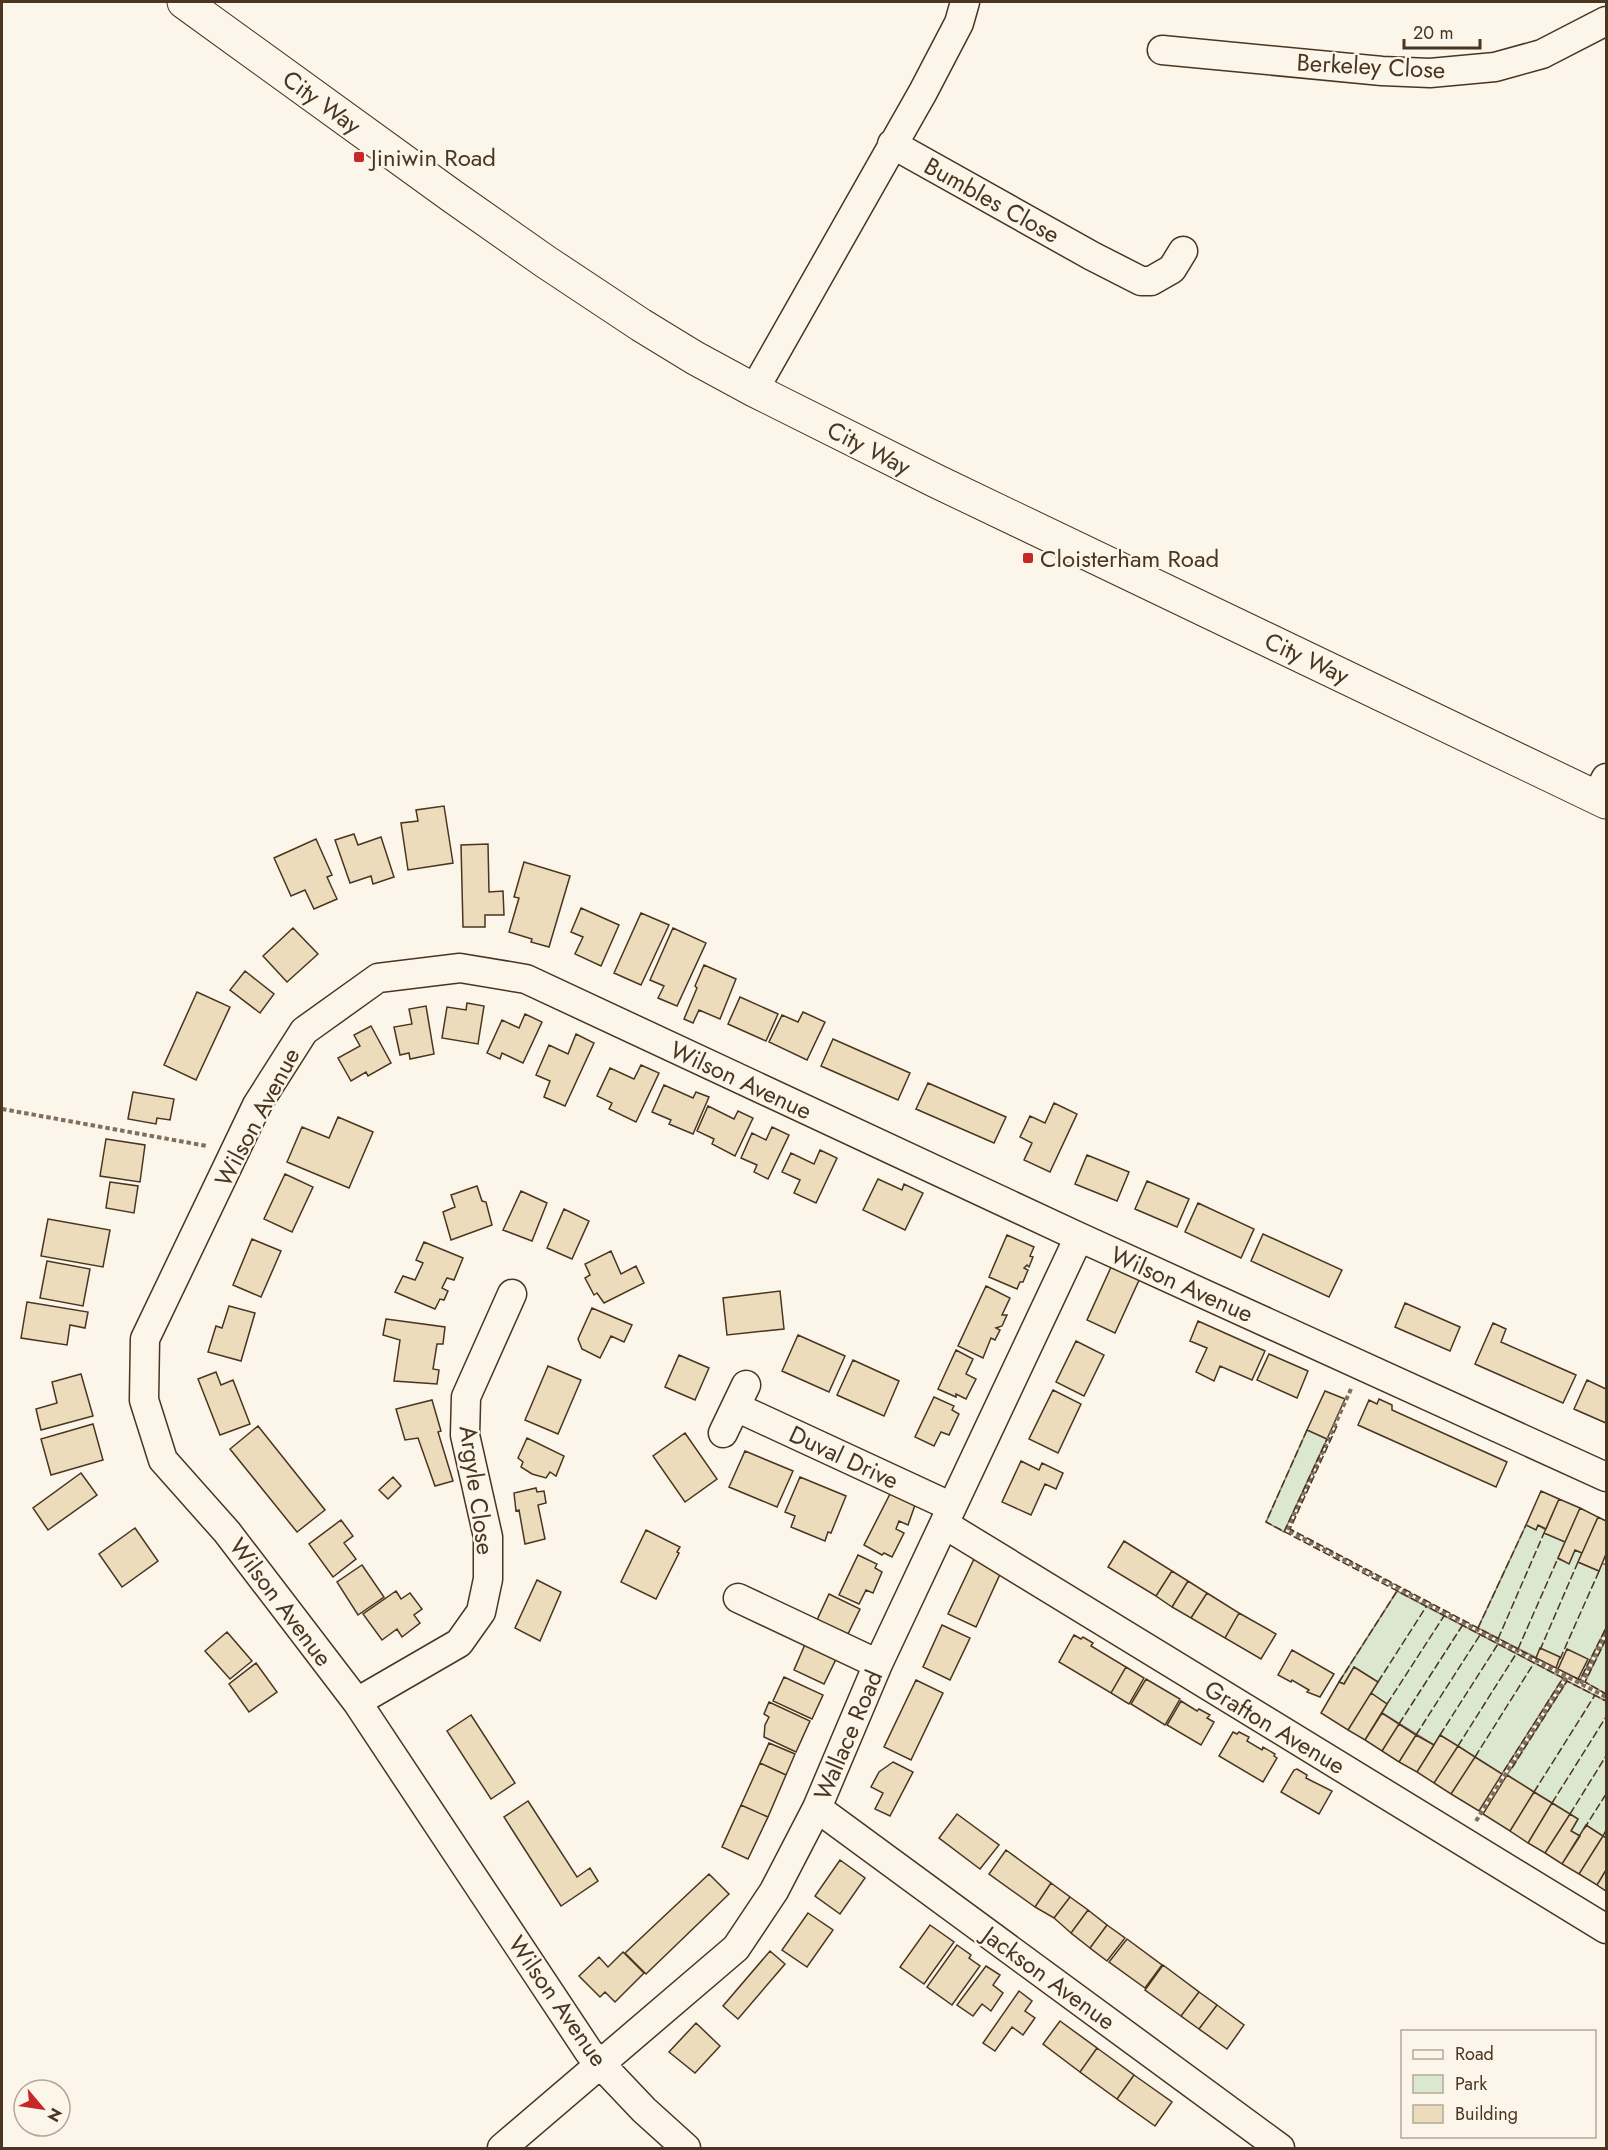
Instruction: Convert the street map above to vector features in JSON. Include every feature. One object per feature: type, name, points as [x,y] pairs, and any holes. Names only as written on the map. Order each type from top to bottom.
[{"type":"main road","name":"City Way","points":[[184,2],[546,262],[650,330],[754,390],[946,486],[1603,793]]},
{"type":"street","points":[[754,390],[928,82],[959,23],[965,2]]},
{"type":"street","name":"Berkeley Close","points":[[1162,50],[1382,71],[1430,73],[1495,67],[1542,54],[1606,21]]},
{"type":"street","name":"Bumbles Close","points":[[892,144],[1141,281],[1151,281],[1173,269],[1183,251]]},
{"type":"street","name":"Wilson Avenue","points":[[686,2148],[600,2065],[357,1702],[227,1532],[163,1460],[144,1400],[145,1339],[257,1106],[304,1030],[378,978],[460,968],[526,979],[1079,1237],[1606,1477]]},
{"type":"street","name":"Wallace Road","points":[[502,2148],[736,1948],[774,1891],[818,1808],[878,1664],[1079,1237]]},
{"type":"street","name":"Argyle Close","points":[[357,1702],[459,1643],[481,1612],[488,1579],[488,1537],[465,1436],[466,1397],[512,1294]]},
{"type":"street","name":"Duval Drive","points":[[723,1433],[741,1396],[948,1516]]},
{"type":"street","name":"Grafton Avenue","points":[[948,1516],[1463,1842],[1606,1929]]},
{"type":"street","points":[[738,1598],[878,1664]]},
{"type":"street","name":"Jackson Avenue","points":[[818,1808],[1280,2148]]},
{"type":"path","points":[[2,1109],[236,1151]]},
{"type":"path","points":[[1362,1366],[1287,1530],[1606,1697]]},
{"type":"path","points":[[1581,1684],[1606,1633]]},
{"type":"path","points":[[1463,1842],[1567,1677]]},
{"type":"green space","points":[[1307,1430],[1327,1439],[1284,1532],[1266,1522]]},
{"type":"green space","points":[[1526,1525],[1536,1529],[1538,1525],[1565,1542],[1558,1559],[1569,1563],[1575,1550],[1582,1553],[1578,1562],[1599,1571],[1602,1563],[1606,1565],[1606,1628],[1580,1680],[1478,1628]]},
{"type":"green space","points":[[1397,1591],[1563,1678],[1502,1774],[1440,1735],[1434,1745],[1382,1713],[1387,1704],[1371,1693],[1378,1682],[1354,1667],[1344,1684],[1339,1682]]},
{"type":"green space","points":[[1606,1639],[1606,1694],[1585,1682]]},
{"type":"green space","points":[[1567,1681],[1606,1701],[1606,1838],[1586,1826],[1580,1836],[1571,1831],[1578,1819],[1507,1775]]},
{"type":"building","points":[[444,806],[453,863],[408,870],[401,823],[418,821],[416,810]]},
{"type":"building","points":[[354,834],[358,845],[381,837],[394,877],[373,884],[371,876],[350,883],[335,840]]},
{"type":"building","points":[[316,839],[332,875],[327,877],[337,899],[314,909],[305,890],[291,896],[274,858]]},
{"type":"building","points":[[488,844],[489,892],[503,891],[504,915],[485,915],[485,927],[463,927],[461,845]]},
{"type":"building","points":[[524,862],[570,876],[549,947],[509,932],[519,898],[514,897]]},
{"type":"building","points":[[581,908],[619,925],[601,966],[575,954],[583,937],[571,932]]},
{"type":"building","points":[[641,913],[669,925],[641,985],[614,973]]},
{"type":"building","points":[[293,928],[318,954],[287,982],[263,956]]},
{"type":"building","points":[[673,928],[706,943],[677,1006],[658,998],[664,986],[650,980]]},
{"type":"building","points":[[704,965],[736,979],[720,1019],[699,1010],[693,1023],[684,1019]]},
{"type":"building","points":[[245,971],[274,994],[260,1013],[230,990]]},
{"type":"building","points":[[197,992],[230,1007],[196,1080],[164,1065]]},
{"type":"building","points":[[740,997],[778,1014],[766,1041],[728,1024]]},
{"type":"building","points":[[467,1003],[484,1006],[478,1044],[442,1038],[447,1007],[466,1010]]},
{"type":"building","points":[[426,1006],[434,1054],[410,1059],[409,1053],[400,1055],[394,1027],[412,1024],[409,1009]]},
{"type":"building","points":[[803,1012],[825,1022],[807,1060],[769,1042],[782,1015],[798,1022]]},
{"type":"building","points":[[525,1014],[542,1022],[523,1063],[502,1053],[500,1059],[487,1053],[502,1020],[519,1028]]},
{"type":"building","points":[[371,1026],[391,1063],[368,1076],[366,1072],[351,1081],[338,1058],[360,1046],[354,1035]]},
{"type":"building","points":[[576,1034],[594,1043],[565,1106],[544,1097],[550,1081],[536,1075],[549,1045],[568,1054]]},
{"type":"building","points":[[833,1039],[910,1073],[898,1100],[821,1066]]},
{"type":"building","points":[[641,1065],[659,1073],[636,1122],[609,1109],[612,1103],[597,1096],[610,1068],[634,1079]]},
{"type":"building","points":[[928,1083],[1006,1117],[994,1143],[916,1109]]},
{"type":"building","points":[[664,1085],[693,1098],[696,1092],[709,1097],[693,1134],[669,1124],[671,1120],[652,1112]]},
{"type":"building","points":[[133,1092],[174,1099],[170,1120],[157,1118],[156,1124],[128,1119]]},
{"type":"building","points":[[1054,1103],[1077,1114],[1050,1172],[1024,1160],[1032,1143],[1020,1137],[1030,1116],[1045,1123]]},
{"type":"building","points":[[708,1106],[734,1119],[738,1111],[753,1118],[735,1156],[712,1144],[714,1139],[697,1131]]},
{"type":"building","points":[[338,1117],[373,1132],[349,1188],[287,1162],[302,1127],[329,1138]]},
{"type":"building","points":[[772,1127],[789,1135],[768,1179],[754,1172],[757,1165],[741,1158],[752,1133],[766,1140]]},
{"type":"building","points":[[106,1139],[145,1145],[140,1182],[100,1176]]},
{"type":"building","points":[[820,1150],[837,1158],[816,1203],[794,1193],[800,1180],[782,1172],[791,1153],[814,1164]]},
{"type":"building","points":[[1087,1155],[1129,1172],[1117,1201],[1075,1184]]},
{"type":"building","points":[[285,1174],[313,1187],[292,1232],[264,1219]]},
{"type":"building","points":[[878,1179],[902,1190],[904,1184],[923,1193],[905,1230],[863,1210]]},
{"type":"building","points":[[1147,1181],[1189,1199],[1177,1227],[1135,1209]]},
{"type":"building","points":[[110,1182],[138,1186],[134,1213],[106,1208]]},
{"type":"building","points":[[477,1186],[482,1201],[486,1202],[492,1225],[451,1240],[443,1212],[455,1207],[451,1195]]},
{"type":"building","points":[[521,1191],[547,1203],[532,1241],[503,1230]]},
{"type":"building","points":[[1198,1203],[1254,1229],[1241,1258],[1185,1232]]},
{"type":"building","points":[[564,1209],[589,1221],[572,1259],[547,1248]]},
{"type":"building","points":[[48,1219],[110,1230],[103,1267],[41,1256]]},
{"type":"building","points":[[1263,1234],[1342,1270],[1329,1297],[1251,1261]]},
{"type":"building","points":[[1007,1235],[1034,1247],[1029,1267],[1027,1265],[1024,1268],[1028,1270],[1017,1289],[989,1277]]},
{"type":"building","points":[[252,1239],[281,1251],[261,1297],[233,1285]]},
{"type":"building","points":[[424,1242],[463,1258],[454,1280],[447,1278],[442,1288],[448,1291],[444,1300],[440,1299],[435,1309],[395,1292],[403,1276],[415,1280],[423,1263],[416,1260]]},
{"type":"building","points":[[611,1251],[621,1274],[636,1266],[644,1283],[604,1303],[597,1293],[594,1295],[585,1278],[590,1275],[585,1264]]},
{"type":"building","points":[[47,1261],[90,1269],[83,1306],[40,1298]]},
{"type":"building","points":[[1112,1265],[1140,1278],[1115,1333],[1087,1320]]},
{"type":"building","points":[[986,1286],[1010,1298],[1002,1315],[1007,1315],[1002,1326],[996,1328],[1000,1330],[995,1340],[991,1338],[983,1358],[958,1346]]},
{"type":"building","points":[[780,1291],[784,1329],[727,1335],[723,1298]]},
{"type":"building","points":[[27,1302],[88,1312],[85,1328],[70,1325],[67,1345],[21,1338]]},
{"type":"building","points":[[1405,1303],[1460,1327],[1450,1351],[1395,1327]]},
{"type":"building","points":[[229,1306],[255,1313],[241,1361],[208,1352],[216,1326],[222,1328]]},
{"type":"building","points":[[592,1308],[632,1325],[624,1342],[611,1336],[600,1358],[582,1349],[578,1339]]},
{"type":"building","points":[[386,1319],[445,1327],[443,1344],[437,1344],[433,1369],[439,1370],[437,1384],[394,1381],[400,1340],[383,1335]]},
{"type":"building","points":[[1198,1321],[1265,1351],[1252,1380],[1220,1366],[1214,1381],[1196,1372],[1207,1348],[1190,1341]]},
{"type":"building","points":[[1493,1323],[1506,1329],[1501,1342],[1576,1375],[1563,1403],[1475,1364]]},
{"type":"building","points":[[798,1335],[845,1356],[829,1392],[782,1371]]},
{"type":"building","points":[[1076,1341],[1104,1355],[1084,1396],[1056,1382]]},
{"type":"building","points":[[956,1350],[973,1359],[966,1374],[976,1379],[966,1399],[938,1389]]},
{"type":"building","points":[[1269,1354],[1308,1371],[1297,1398],[1257,1380]]},
{"type":"building","points":[[679,1355],[709,1368],[695,1400],[665,1387]]},
{"type":"building","points":[[853,1360],[899,1381],[884,1416],[837,1395]]},
{"type":"building","points":[[548,1366],[581,1380],[558,1434],[525,1420]]},
{"type":"building","points":[[216,1372],[221,1385],[233,1380],[250,1424],[220,1435],[198,1379]]},
{"type":"building","points":[[81,1374],[93,1416],[41,1430],[36,1409],[57,1403],[52,1382]]},
{"type":"building","points":[[1587,1380],[1606,1389],[1606,1423],[1574,1409]]},
{"type":"building","points":[[1053,1390],[1081,1404],[1058,1453],[1029,1439]]},
{"type":"building","points":[[1325,1391],[1345,1399],[1327,1439],[1307,1430]]},
{"type":"building","points":[[934,1397],[954,1406],[952,1410],[959,1414],[949,1435],[941,1432],[934,1446],[915,1437]]},
{"type":"building","points":[[1379,1399],[1392,1405],[1392,1410],[1507,1462],[1496,1487],[1358,1425],[1369,1400],[1377,1404]]},
{"type":"building","points":[[432,1400],[441,1431],[438,1432],[453,1481],[435,1486],[418,1438],[405,1440],[396,1409]]},
{"type":"building","points":[[93,1424],[103,1460],[51,1475],[41,1439]]},
{"type":"building","points":[[258,1426],[325,1510],[297,1532],[230,1449]]},
{"type":"building","points":[[685,1433],[717,1479],[685,1502],[653,1456]]},
{"type":"building","points":[[527,1438],[564,1456],[556,1476],[550,1472],[546,1478],[532,1474],[521,1467],[523,1462],[518,1458]]},
{"type":"building","points":[[745,1451],[793,1471],[777,1507],[729,1487]]},
{"type":"building","points":[[1021,1461],[1039,1470],[1042,1463],[1063,1473],[1056,1489],[1045,1484],[1031,1515],[1002,1502]]},
{"type":"building","points":[[81,1473],[97,1495],[48,1530],[33,1508]]},
{"type":"building","points":[[393,1477],[401,1486],[388,1499],[379,1490]]},
{"type":"building","points":[[800,1477],[846,1496],[831,1533],[828,1532],[825,1541],[791,1527],[795,1516],[785,1512]]},
{"type":"building","points":[[536,1488],[537,1492],[544,1491],[546,1503],[538,1505],[545,1539],[525,1544],[519,1510],[516,1511],[514,1493]]},
{"type":"building","points":[[1541,1491],[1559,1499],[1546,1529],[1538,1525],[1536,1530],[1526,1525]]},
{"type":"building","points":[[891,1492],[915,1505],[908,1525],[899,1521],[896,1529],[904,1533],[892,1557],[884,1553],[882,1555],[864,1545]]},
{"type":"building","points":[[1559,1499],[1580,1508],[1565,1542],[1544,1533]]},
{"type":"building","points":[[1580,1508],[1598,1517],[1582,1553],[1575,1550],[1569,1564],[1558,1558]]},
{"type":"building","points":[[1598,1517],[1606,1521],[1606,1554],[1599,1571],[1578,1562]]},
{"type":"building","points":[[341,1520],[353,1536],[344,1543],[356,1559],[333,1577],[309,1544]]},
{"type":"building","points":[[135,1528],[158,1561],[122,1587],[99,1554]]},
{"type":"building","points":[[646,1530],[680,1547],[656,1599],[621,1582]]},
{"type":"building","points":[[1124,1541],[1172,1571],[1156,1596],[1108,1567]]},
{"type":"building","points":[[858,1555],[877,1564],[875,1568],[882,1572],[873,1593],[866,1590],[859,1604],[839,1595]]},
{"type":"building","points":[[974,1559],[1001,1572],[976,1627],[948,1614]]},
{"type":"building","points":[[362,1565],[384,1597],[358,1615],[337,1582]]},
{"type":"building","points":[[1172,1571],[1188,1581],[1172,1607],[1156,1596]]},
{"type":"building","points":[[537,1580],[561,1592],[540,1641],[515,1628]]},
{"type":"building","points":[[1188,1581],[1207,1593],[1191,1618],[1172,1607]]},
{"type":"building","points":[[396,1591],[401,1599],[410,1593],[422,1609],[414,1615],[420,1623],[402,1637],[397,1629],[382,1640],[363,1614]]},
{"type":"building","points":[[1207,1593],[1239,1613],[1225,1638],[1191,1618]]},
{"type":"building","points":[[829,1594],[860,1609],[848,1634],[817,1620]]},
{"type":"building","points":[[1239,1613],[1276,1634],[1261,1659],[1225,1638]]},
{"type":"building","points":[[942,1625],[970,1638],[950,1680],[923,1667]]},
{"type":"building","points":[[227,1632],[252,1661],[230,1679],[205,1651]]},
{"type":"building","points":[[1074,1635],[1093,1643],[1091,1646],[1126,1667],[1111,1693],[1059,1662]]},
{"type":"building","points":[[806,1642],[837,1657],[824,1684],[794,1670]]},
{"type":"building","points":[[1540,1648],[1560,1657],[1556,1668],[1536,1658]]},
{"type":"building","points":[[1567,1649],[1588,1659],[1578,1679],[1558,1669]]},
{"type":"building","points":[[1292,1650],[1334,1674],[1320,1697],[1307,1692],[1309,1690],[1292,1680],[1291,1682],[1278,1675]]},
{"type":"building","points":[[256,1663],[277,1692],[249,1712],[229,1684]]},
{"type":"building","points":[[1126,1667],[1144,1678],[1129,1704],[1111,1693]]},
{"type":"building","points":[[1354,1667],[1378,1682],[1348,1730],[1321,1713],[1339,1682],[1344,1684]]},
{"type":"building","points":[[784,1677],[823,1695],[812,1719],[773,1701]]},
{"type":"building","points":[[1146,1679],[1180,1699],[1165,1725],[1131,1704]]},
{"type":"building","points":[[916,1680],[943,1693],[911,1760],[884,1747]]},
{"type":"building","points":[[1371,1693],[1387,1704],[1365,1740],[1348,1730]]},
{"type":"building","points":[[1181,1701],[1197,1711],[1199,1709],[1210,1715],[1207,1718],[1214,1722],[1201,1745],[1167,1725]]},
{"type":"building","points":[[769,1702],[810,1721],[796,1752],[764,1737],[765,1725],[769,1717],[764,1714]]},
{"type":"building","points":[[1382,1713],[1399,1724],[1382,1751],[1365,1740]]},
{"type":"building","points":[[471,1715],[515,1783],[491,1799],[447,1731]]},
{"type":"building","points":[[1399,1724],[1416,1735],[1399,1762],[1382,1751]]},
{"type":"building","points":[[1233,1732],[1249,1737],[1247,1741],[1262,1750],[1263,1747],[1275,1754],[1277,1758],[1263,1782],[1219,1756]]},
{"type":"building","points":[[1416,1735],[1434,1745],[1417,1772],[1399,1762]]},
{"type":"building","points":[[1440,1735],[1458,1746],[1434,1783],[1417,1772]]},
{"type":"building","points":[[769,1743],[795,1754],[786,1775],[760,1763]]},
{"type":"building","points":[[1458,1746],[1475,1757],[1451,1794],[1434,1783]]},
{"type":"building","points":[[1475,1757],[1502,1774],[1479,1811],[1451,1794]]},
{"type":"building","points":[[893,1762],[913,1772],[890,1816],[875,1809],[883,1793],[871,1787],[879,1772]]},
{"type":"building","points":[[760,1763],[786,1775],[768,1817],[741,1805]]},
{"type":"building","points":[[1297,1769],[1307,1775],[1306,1778],[1332,1791],[1319,1814],[1281,1792],[1294,1770]]},
{"type":"building","points":[[1507,1775],[1534,1792],[1510,1831],[1483,1814]]},
{"type":"building","points":[[1534,1792],[1552,1803],[1528,1843],[1510,1831]]},
{"type":"building","points":[[528,1801],[577,1877],[590,1868],[598,1881],[561,1906],[504,1817]]},
{"type":"building","points":[[1552,1803],[1570,1814],[1545,1853],[1528,1843]]},
{"type":"building","points":[[741,1805],[768,1817],[748,1859],[722,1847]]},
{"type":"building","points":[[957,1814],[999,1845],[980,1869],[939,1838]]},
{"type":"building","points":[[1570,1814],[1578,1819],[1571,1831],[1580,1836],[1562,1864],[1545,1853]]},
{"type":"building","points":[[1586,1825],[1603,1836],[1579,1874],[1562,1864]]},
{"type":"building","points":[[1603,1836],[1606,1838],[1606,1870],[1597,1885],[1579,1874]]},
{"type":"building","points":[[1006,1850],[1051,1883],[1035,1907],[989,1874]]},
{"type":"building","points":[[840,1860],[865,1878],[840,1914],[815,1896]]},
{"type":"building","points":[[1606,1870],[1606,1891],[1597,1885]]},
{"type":"building","points":[[709,1874],[729,1894],[646,1974],[625,1953]]},
{"type":"building","points":[[1051,1883],[1070,1897],[1054,1918],[1035,1907]]},
{"type":"building","points":[[1070,1897],[1088,1910],[1071,1933],[1054,1918]]},
{"type":"building","points":[[1088,1910],[1107,1925],[1090,1948],[1071,1933]]},
{"type":"building","points":[[808,1913],[833,1930],[807,1967],[782,1950]]},
{"type":"building","points":[[930,1925],[954,1942],[924,1984],[900,1967]]},
{"type":"building","points":[[1107,1925],[1125,1938],[1107,1961],[1090,1948]]},
{"type":"building","points":[[1127,1939],[1162,1965],[1145,1988],[1109,1962]]},
{"type":"building","points":[[957,1945],[971,1955],[969,1958],[980,1966],[952,2005],[927,1987]]},
{"type":"building","points":[[770,1951],[785,1964],[738,2019],[723,2006]]},
{"type":"building","points":[[623,1952],[644,1973],[615,2002],[605,1992],[600,1997],[579,1976],[599,1957],[608,1967]]},
{"type":"building","points":[[1163,1965],[1199,1992],[1181,2016],[1145,1990]]},
{"type":"building","points":[[986,1966],[1000,1975],[993,1985],[1003,1993],[991,2011],[982,2004],[973,2016],[957,2005]]},
{"type":"building","points":[[1019,1991],[1032,2001],[1025,2011],[1035,2018],[1023,2035],[1012,2027],[995,2051],[983,2043]]},
{"type":"building","points":[[1199,1992],[1217,2005],[1199,2029],[1181,2016]]},
{"type":"building","points":[[1217,2005],[1244,2025],[1227,2049],[1199,2029]]},
{"type":"building","points":[[1060,2021],[1097,2048],[1080,2072],[1043,2044]]},
{"type":"building","points":[[696,2023],[720,2046],[695,2073],[669,2052]]},
{"type":"building","points":[[1097,2048],[1134,2075],[1117,2099],[1080,2072]]},
{"type":"building","points":[[1134,2075],[1172,2102],[1155,2126],[1117,2099]]},
{"type":"fence","points":[[1337,1426],[1290,1529],[1539,1660]]},
{"type":"fence","points":[[1307,1430],[1266,1522],[1563,1678],[1502,1774]]},
{"type":"fence","points":[[1284,1532],[1327,1439]]},
{"type":"fence","points":[[1478,1628],[1526,1525]]},
{"type":"fence","points":[[1498,1639],[1544,1533]]},
{"type":"fence","points":[[1518,1649],[1558,1558]]},
{"type":"fence","points":[[1540,1650],[1578,1562]]},
{"type":"fence","points":[[1560,1659],[1600,1569]]},
{"type":"fence","points":[[1339,1682],[1397,1591]]},
{"type":"fence","points":[[1378,1682],[1426,1607]]},
{"type":"fence","points":[[1387,1704],[1444,1616]]},
{"type":"fence","points":[[1399,1724],[1462,1626]]},
{"type":"fence","points":[[1574,1677],[1580,1680],[1606,1628]]},
{"type":"fence","points":[[1416,1735],[1480,1635]]},
{"type":"fence","points":[[1606,1639],[1585,1682],[1606,1694]]},
{"type":"fence","points":[[1440,1735],[1498,1644]]},
{"type":"fence","points":[[1458,1746],[1516,1654]]},
{"type":"fence","points":[[1475,1757],[1534,1663]]},
{"type":"fence","points":[[1512,1768],[1567,1681],[1606,1701]]},
{"type":"fence","points":[[1534,1792],[1595,1695]]},
{"type":"fence","points":[[1552,1803],[1606,1717]]},
{"type":"fence","points":[[1570,1814],[1606,1756]]},
{"type":"fence","points":[[1584,1829],[1606,1794]]},
{"type":"fence","points":[[1603,1836],[1606,1830]]},
{"type":"place","name":"Jiniwin Road","points":[[359,157]]},
{"type":"place","name":"Cloisterham Road","points":[[1028,558]]}]
